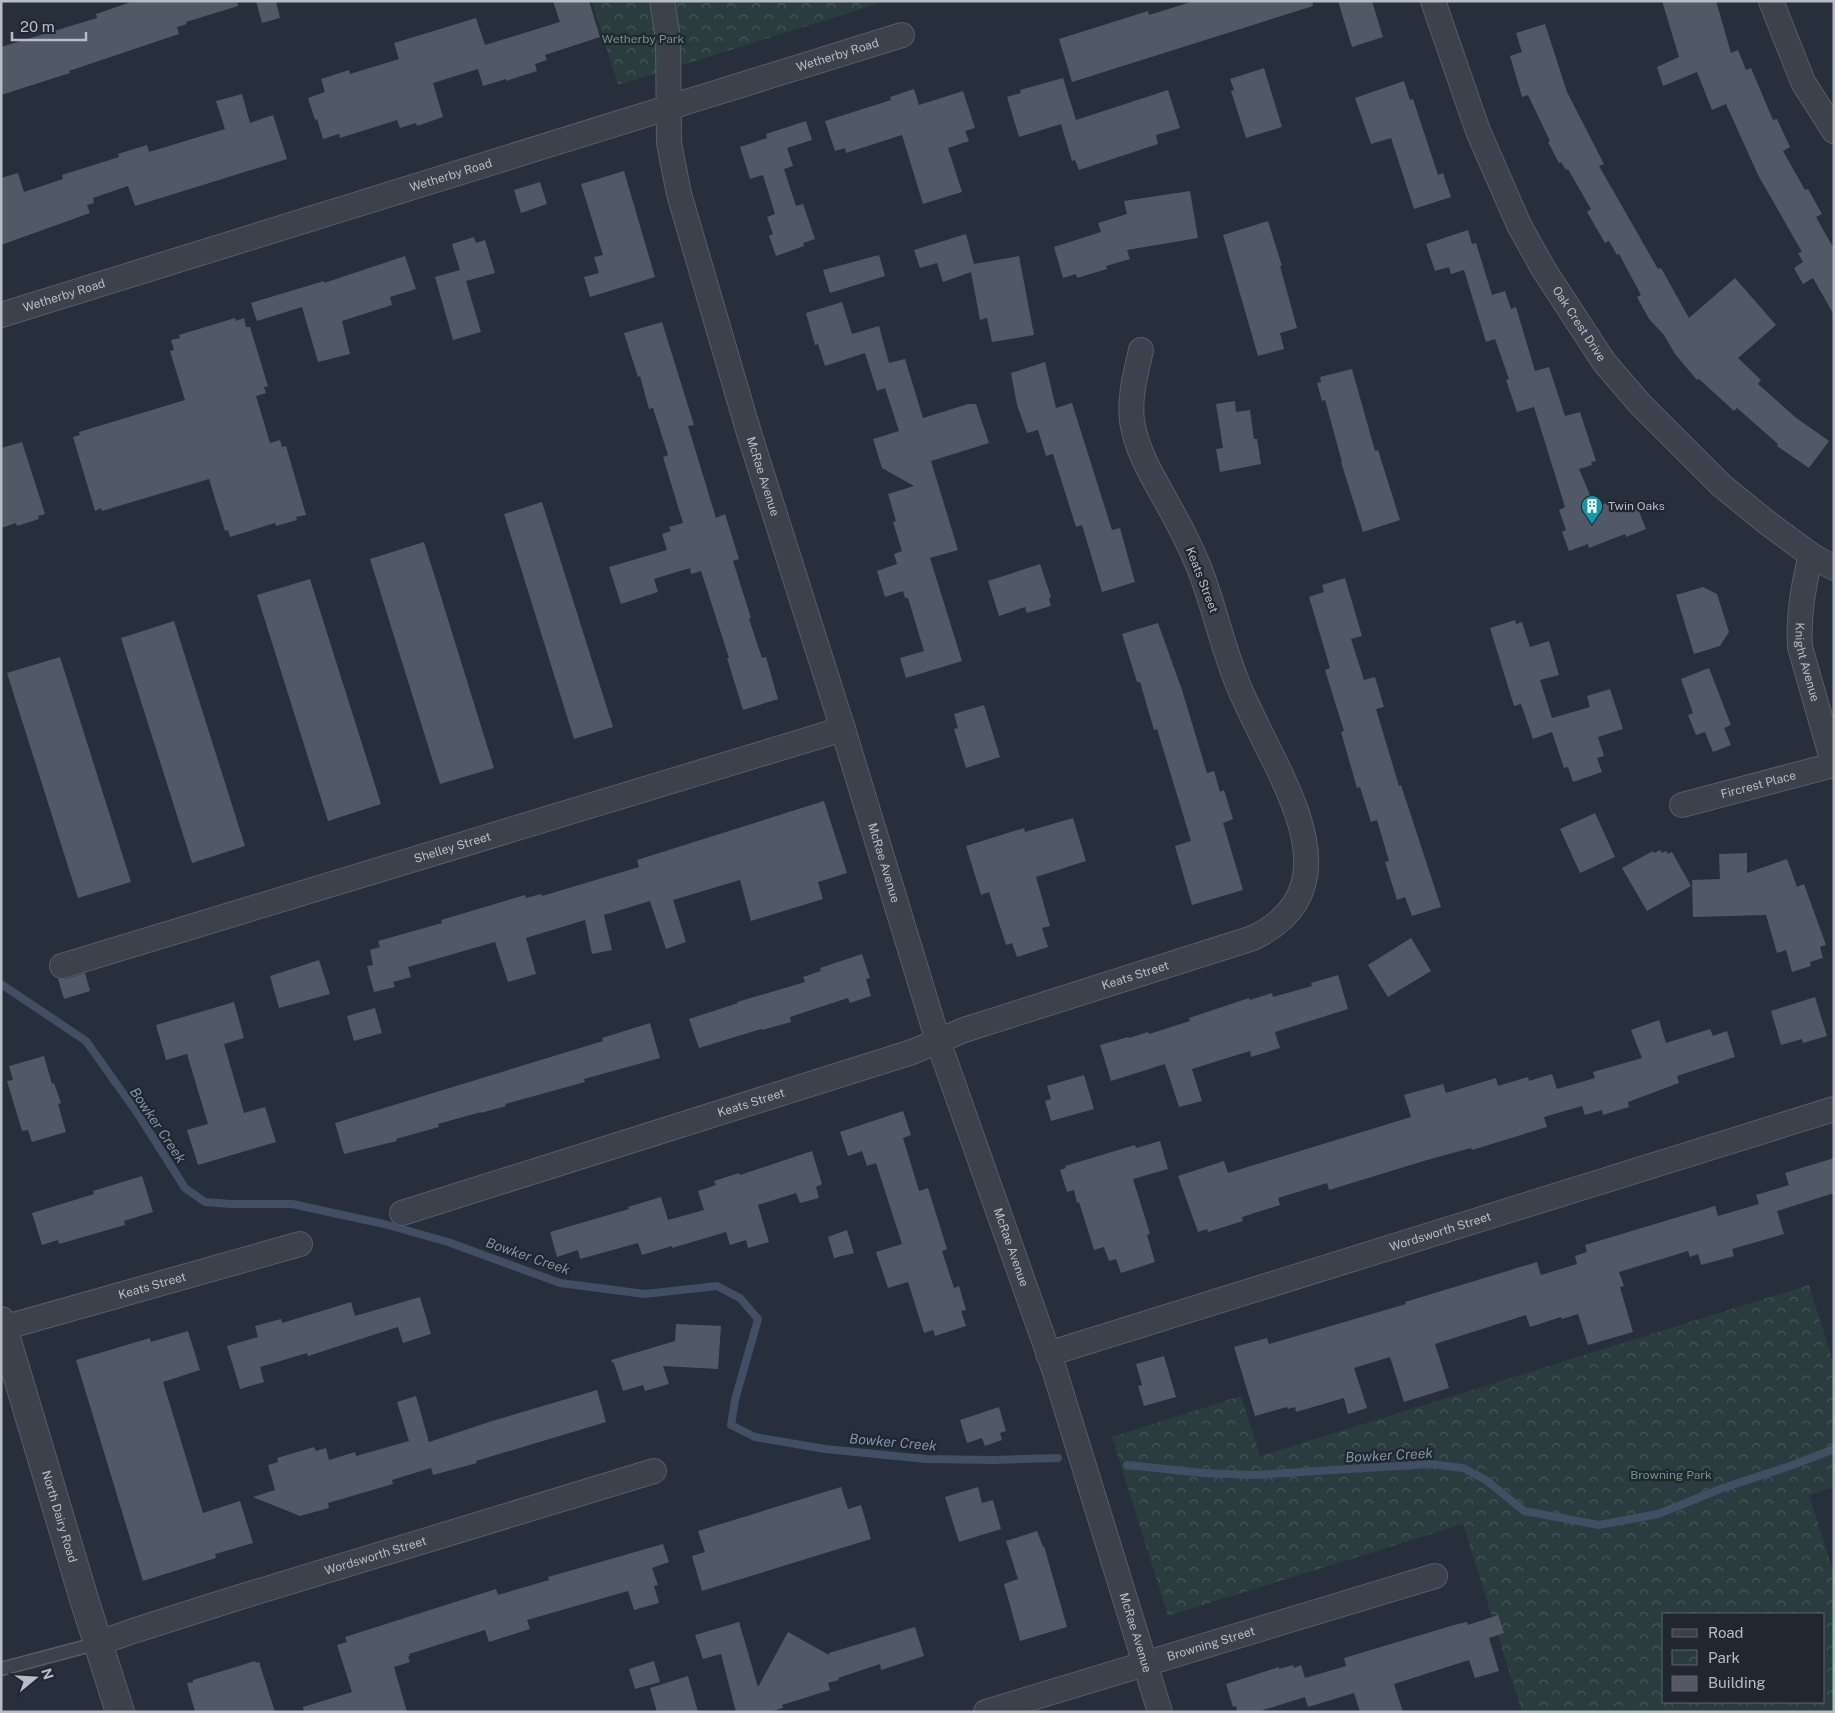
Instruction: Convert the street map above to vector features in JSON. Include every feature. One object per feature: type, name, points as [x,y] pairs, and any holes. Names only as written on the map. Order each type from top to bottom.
[{"type":"street","name":"McRae Avenue","points":[[662,1],[668,38],[669,143],[679,194],[749,433],[843,729],[938,1041],[1048,1354],[1160,1712]]},
{"type":"street","name":"Oak Crest Drive","points":[[1433,1],[1478,131],[1519,225],[1544,270],[1604,362],[1640,404],[1722,484],[1765,521],[1811,555],[1834,568]]},
{"type":"street","points":[[1771,1],[1803,82],[1834,131]]},
{"type":"street","name":"Wetherby Road","points":[[1,315],[902,35]]},
{"type":"street","name":"Keats Street","points":[[402,1213],[912,1052],[964,1030],[1254,938],[1266,932],[1282,919],[1295,903],[1302,889],[1306,874],[1307,858],[1305,843],[1294,802],[1241,692],[1195,558],[1171,509],[1149,471],[1139,446],[1132,421],[1132,394],[1142,350]]},
{"type":"street","name":"Knight Avenue","points":[[1811,555],[1800,607],[1798,627],[1800,647],[1834,766]]},
{"type":"street","name":"Shelley Street","points":[[62,966],[843,729]]},
{"type":"street","name":"Fircrest Place","points":[[1682,805],[1834,766]]},
{"type":"street","name":"Wordsworth Street","points":[[1048,1354],[1834,1108]]},
{"type":"street","name":"Keats Street","points":[[2,1324],[300,1244]]},
{"type":"street","name":"North Dairy Road","points":[[2,1324],[120,1712]]},
{"type":"street","name":"Wordsworth Street","points":[[99,1643],[240,1597],[654,1471]]},
{"type":"street","name":"Browning Street","points":[[986,1712],[1435,1576]]},
{"type":"lane","points":[[1,1669],[99,1643]]},
{"type":"green space","name":"Wetherby Park","points":[[592,1],[887,1],[618,85]]},
{"type":"green space","name":"Browning Park","points":[[1809,1285],[1834,1365],[1834,1487],[1809,1495],[1834,1574],[1834,1712],[1522,1712],[1463,1524],[1168,1616],[1112,1437],[1241,1396],[1260,1456]]},
{"type":"building","points":[[134,1],[237,1],[238,6],[186,22],[187,24],[177,27],[179,34],[69,71],[70,73],[1,95],[1,47],[97,18],[96,14]]},
{"type":"building","points":[[256,1],[276,1],[280,18],[262,23]]},
{"type":"building","points":[[553,1],[589,1],[600,37],[545,55],[547,60],[535,64],[537,71],[506,81],[506,79],[483,86],[478,69],[433,83],[443,117],[417,126],[416,123],[400,128],[397,120],[340,138],[339,134],[323,139],[308,98],[325,92],[321,79],[349,70],[350,74],[399,59],[394,43],[476,18],[485,45],[560,22]]},
{"type":"building","points":[[1194,1],[1312,1],[1313,6],[1072,82],[1059,39],[1148,11],[1149,15]]},
{"type":"building","points":[[1338,1],[1372,1],[1383,37],[1352,47]]},
{"type":"building","points":[[1662,1],[1716,1],[1731,53],[1738,50],[1746,70],[1751,68],[1773,120],[1777,119],[1790,147],[1783,151],[1805,190],[1808,189],[1822,214],[1816,217],[1834,249],[1834,315],[1813,278],[1803,284],[1794,268],[1803,262],[1798,253],[1802,252],[1758,175],[1726,104],[1712,110],[1697,72],[1663,86],[1657,67],[1679,57]]},
{"type":"building","points":[[1545,24],[1567,92],[1604,164],[1599,166],[1658,269],[1661,268],[1689,318],[1735,278],[1776,325],[1738,358],[1761,380],[1758,384],[1795,417],[1829,441],[1809,468],[1777,446],[1778,444],[1737,408],[1734,411],[1699,379],[1697,380],[1675,354],[1664,335],[1649,319],[1637,297],[1641,295],[1619,254],[1617,255],[1609,241],[1605,243],[1587,212],[1591,209],[1568,169],[1566,170],[1561,162],[1559,163],[1528,95],[1522,97],[1510,56],[1522,52],[1516,33]]},
{"type":"building","points":[[1264,68],[1282,127],[1246,138],[1231,91],[1234,90],[1230,79]]},
{"type":"building","points":[[1063,78],[1076,120],[1168,90],[1180,128],[1156,135],[1158,144],[1079,170],[1075,160],[1072,161],[1061,124],[1019,137],[1007,97],[1021,93],[1020,90]]},
{"type":"building","points":[[1404,81],[1410,100],[1413,99],[1438,175],[1443,173],[1451,197],[1414,209],[1391,138],[1371,144],[1355,98]]},
{"type":"building","points":[[914,89],[919,105],[963,91],[975,128],[965,131],[969,141],[948,148],[962,192],[923,204],[902,135],[846,153],[845,148],[835,151],[825,121],[891,100],[890,97]]},
{"type":"building","points":[[242,94],[250,123],[273,115],[287,159],[135,206],[128,186],[93,198],[94,203],[87,205],[90,213],[1,245],[1,178],[18,173],[24,192],[63,179],[62,175],[119,157],[118,154],[147,145],[149,152],[225,129],[216,101]]},
{"type":"building","points":[[806,121],[812,140],[787,148],[793,166],[784,169],[796,206],[803,204],[815,239],[803,243],[804,246],[776,256],[769,236],[773,234],[767,217],[775,214],[763,175],[750,179],[740,147],[767,138],[766,134]]},
{"type":"building","points":[[624,171],[655,277],[590,297],[584,277],[599,273],[594,257],[603,255],[581,184]]},
{"type":"building","points":[[540,182],[547,204],[521,213],[514,190]]},
{"type":"building","points":[[1190,191],[1198,238],[1127,250],[1130,259],[1106,266],[1107,269],[1077,278],[1076,274],[1063,278],[1054,247],[1101,232],[1098,223],[1127,214],[1124,201]]},
{"type":"building","points":[[1268,221],[1282,266],[1280,266],[1297,328],[1280,333],[1284,349],[1258,356],[1223,235]]},
{"type":"building","points":[[1468,230],[1472,244],[1476,243],[1492,295],[1505,291],[1511,309],[1516,307],[1535,371],[1549,367],[1565,416],[1580,412],[1596,461],[1591,462],[1592,465],[1579,469],[1595,507],[1609,502],[1611,508],[1617,506],[1619,510],[1636,504],[1646,529],[1626,537],[1625,534],[1589,548],[1588,544],[1569,551],[1562,532],[1566,530],[1559,510],[1565,507],[1534,407],[1517,412],[1506,380],[1509,379],[1495,339],[1486,342],[1464,270],[1451,274],[1449,267],[1435,271],[1426,244]]},
{"type":"building","points":[[966,234],[974,264],[1019,256],[1034,335],[992,342],[987,318],[980,320],[971,272],[943,282],[937,263],[920,268],[914,250]]},
{"type":"building","points":[[474,237],[476,243],[485,240],[495,273],[466,281],[481,332],[453,340],[435,277],[460,270],[452,244]]},
{"type":"building","points":[[879,255],[885,276],[830,293],[823,270]]},
{"type":"building","points":[[405,256],[416,289],[390,297],[392,305],[342,321],[350,354],[318,362],[302,307],[257,321],[251,303],[324,281],[324,283]]},
{"type":"building","points":[[842,302],[852,334],[879,326],[889,363],[905,359],[923,418],[968,404],[976,404],[989,443],[931,461],[958,550],[930,558],[962,661],[906,678],[900,658],[924,651],[908,598],[905,598],[903,591],[885,597],[877,571],[897,564],[894,554],[902,551],[893,522],[896,521],[888,494],[914,486],[882,468],[873,439],[899,431],[885,388],[877,391],[865,353],[825,366],[818,344],[815,345],[806,313]]},
{"type":"building","points":[[235,318],[236,321],[244,318],[246,327],[250,327],[268,386],[264,387],[266,393],[256,396],[270,443],[280,440],[282,447],[286,446],[306,515],[296,517],[297,520],[276,526],[275,523],[230,537],[228,530],[225,531],[209,479],[102,511],[101,508],[95,511],[73,437],[80,435],[79,432],[185,400],[170,351],[174,350],[171,340],[180,338],[179,335]]},
{"type":"building","points":[[662,322],[694,425],[688,426],[716,518],[725,514],[739,559],[733,561],[751,618],[749,619],[762,658],[766,657],[778,699],[743,710],[727,658],[729,658],[701,571],[691,574],[690,568],[654,579],[658,592],[621,604],[609,567],[667,550],[662,534],[671,531],[669,527],[683,523],[663,457],[668,455],[653,408],[649,409],[640,376],[638,377],[624,333]]},
{"type":"building","points":[[1045,362],[1056,408],[1072,403],[1112,530],[1120,528],[1135,582],[1102,592],[1082,525],[1076,527],[1053,454],[1046,456],[1038,430],[1027,433],[1017,405],[1011,373]]},
{"type":"building","points":[[1352,369],[1375,451],[1378,450],[1400,520],[1363,532],[1341,462],[1325,400],[1322,401],[1317,383],[1321,382],[1320,377]]},
{"type":"building","points":[[1235,401],[1236,412],[1250,410],[1254,439],[1257,439],[1261,464],[1220,472],[1216,449],[1223,448],[1216,404]]},
{"type":"building","points":[[22,442],[45,514],[38,516],[39,519],[17,526],[16,523],[1,528],[1,448]]},
{"type":"building","points":[[542,502],[613,727],[574,739],[504,514]]},
{"type":"building","points":[[424,542],[494,768],[440,784],[370,559]]},
{"type":"building","points":[[1040,564],[1051,597],[1049,598],[1051,606],[1027,613],[1025,607],[999,616],[988,581]]},
{"type":"building","points":[[1345,578],[1362,636],[1351,639],[1364,680],[1375,677],[1384,707],[1376,709],[1399,786],[1401,785],[1441,907],[1412,916],[1405,897],[1397,900],[1385,862],[1389,861],[1377,820],[1371,822],[1360,787],[1357,788],[1341,732],[1344,731],[1325,670],[1330,668],[1309,597],[1324,592],[1322,585]]},
{"type":"building","points":[[310,579],[381,804],[328,821],[257,595]]},
{"type":"building","points":[[1703,587],[1717,594],[1729,632],[1720,646],[1694,654],[1676,595]]},
{"type":"building","points":[[1515,620],[1516,624],[1522,622],[1530,647],[1549,641],[1559,675],[1540,680],[1552,718],[1590,707],[1587,696],[1610,689],[1623,729],[1598,737],[1604,756],[1597,758],[1602,772],[1573,782],[1568,767],[1564,768],[1552,732],[1533,739],[1521,704],[1514,706],[1490,628]]},
{"type":"building","points":[[174,621],[245,846],[192,863],[121,638]]},
{"type":"building","points":[[1158,623],[1182,690],[1207,773],[1214,771],[1220,792],[1224,790],[1233,819],[1223,823],[1243,890],[1192,905],[1175,846],[1191,841],[1157,729],[1154,730],[1140,682],[1137,682],[1122,634]]},
{"type":"building","points":[[60,657],[131,882],[78,898],[7,673]]},
{"type":"building","points":[[1709,668],[1731,725],[1724,728],[1731,745],[1713,752],[1705,732],[1696,735],[1688,715],[1693,713],[1681,679]]},
{"type":"building","points":[[984,705],[1000,757],[966,768],[954,729],[958,728],[954,714]]},
{"type":"building","points":[[824,801],[847,873],[818,882],[823,899],[751,921],[740,880],[673,900],[686,942],[666,949],[650,901],[604,915],[612,950],[592,954],[585,920],[526,938],[536,974],[508,982],[495,942],[408,967],[411,977],[393,982],[395,987],[374,992],[367,966],[373,965],[370,950],[380,947],[378,941],[442,923],[441,920],[525,895],[526,898],[541,894],[542,896],[639,867],[637,860]]},
{"type":"building","points":[[1595,813],[1615,857],[1580,873],[1560,829]]},
{"type":"building","points":[[1073,818],[1086,861],[1036,877],[1050,926],[1042,928],[1048,947],[1017,957],[1012,943],[1006,945],[989,892],[981,895],[966,846],[1024,828],[1025,832]]},
{"type":"building","points":[[1660,850],[1662,853],[1666,851],[1668,854],[1672,852],[1691,886],[1647,911],[1622,868],[1653,851],[1654,853]]},
{"type":"building","points":[[1747,853],[1747,873],[1787,859],[1797,887],[1804,884],[1826,945],[1820,947],[1823,958],[1810,962],[1811,966],[1792,972],[1786,950],[1777,953],[1766,915],[1693,917],[1692,880],[1720,879],[1719,854]]},
{"type":"building","points":[[1411,938],[1431,971],[1388,997],[1368,965]]},
{"type":"building","points":[[862,954],[870,978],[866,979],[871,996],[850,1003],[848,998],[790,1017],[791,1022],[699,1048],[689,1019],[737,1002],[805,982],[803,977],[821,971],[820,968]]},
{"type":"building","points":[[319,960],[330,994],[279,1008],[270,976]]},
{"type":"building","points":[[85,973],[90,991],[64,999],[58,979],[66,979]]},
{"type":"building","points":[[1338,975],[1348,1009],[1275,1032],[1280,1048],[1251,1057],[1250,1051],[1192,1069],[1202,1101],[1179,1107],[1165,1064],[1111,1081],[1100,1045],[1148,1032],[1149,1034],[1190,1021],[1189,1018],[1249,998],[1250,1000],[1272,993],[1273,997],[1312,986],[1311,983]]},
{"type":"building","points":[[1815,997],[1827,1036],[1803,1043],[1802,1039],[1781,1045],[1771,1011]]},
{"type":"building","points":[[234,1002],[244,1038],[224,1044],[244,1113],[265,1107],[276,1142],[198,1165],[187,1130],[208,1124],[187,1054],[166,1060],[156,1025]]},
{"type":"building","points":[[375,1008],[382,1033],[354,1041],[347,1016]]},
{"type":"building","points":[[1659,1020],[1666,1043],[1710,1029],[1713,1036],[1727,1031],[1735,1057],[1677,1076],[1679,1083],[1628,1102],[1629,1107],[1603,1115],[1602,1110],[1585,1115],[1582,1106],[1544,1117],[1547,1127],[1472,1150],[1471,1148],[1427,1160],[1329,1190],[1327,1183],[1278,1198],[1280,1205],[1242,1217],[1243,1221],[1208,1232],[1207,1229],[1198,1232],[1178,1176],[1224,1161],[1228,1173],[1411,1117],[1404,1095],[1443,1084],[1446,1093],[1496,1078],[1498,1086],[1528,1077],[1529,1081],[1552,1074],[1557,1089],[1595,1078],[1593,1072],[1642,1058],[1631,1030]]},
{"type":"building","points":[[650,1023],[660,1058],[584,1079],[585,1082],[505,1104],[506,1106],[438,1124],[439,1127],[396,1139],[397,1141],[344,1154],[335,1123],[603,1041],[602,1038]]},
{"type":"building","points":[[44,1056],[52,1084],[54,1083],[61,1103],[58,1104],[66,1132],[32,1142],[28,1130],[22,1131],[7,1081],[13,1080],[9,1066]]},
{"type":"building","points":[[1084,1075],[1094,1109],[1051,1121],[1045,1101],[1051,1099],[1047,1086]]},
{"type":"building","points":[[903,1111],[911,1135],[903,1138],[919,1191],[928,1188],[947,1249],[942,1251],[954,1288],[959,1286],[966,1310],[961,1311],[966,1326],[935,1336],[933,1330],[924,1333],[908,1282],[888,1288],[876,1252],[902,1244],[876,1163],[867,1166],[862,1151],[848,1156],[840,1132]]},
{"type":"building","points":[[1160,1141],[1168,1169],[1133,1179],[1150,1234],[1147,1235],[1155,1262],[1121,1273],[1116,1259],[1109,1261],[1104,1247],[1094,1250],[1074,1190],[1067,1192],[1060,1170],[1066,1168],[1065,1166],[1135,1145],[1136,1148]]},
{"type":"building","points":[[812,1151],[822,1184],[816,1187],[819,1198],[800,1203],[796,1193],[758,1205],[769,1242],[748,1248],[746,1240],[730,1245],[726,1232],[642,1255],[638,1243],[580,1259],[578,1250],[557,1257],[550,1232],[629,1209],[628,1207],[661,1197],[668,1220],[704,1210],[698,1191],[716,1185],[714,1181],[739,1173],[740,1175]]},
{"type":"building","points":[[1834,1158],[1834,1193],[1777,1211],[1784,1234],[1732,1249],[1734,1256],[1701,1265],[1698,1254],[1690,1257],[1688,1251],[1619,1272],[1624,1286],[1620,1287],[1633,1332],[1588,1345],[1578,1314],[1562,1319],[1561,1317],[1530,1327],[1526,1315],[1435,1344],[1449,1388],[1404,1402],[1390,1357],[1354,1368],[1367,1408],[1348,1414],[1344,1398],[1296,1412],[1295,1407],[1288,1409],[1287,1407],[1255,1416],[1234,1347],[1267,1338],[1269,1344],[1406,1304],[1405,1302],[1537,1262],[1541,1275],[1577,1264],[1575,1256],[1587,1252],[1585,1245],[1715,1206],[1718,1216],[1759,1204],[1756,1195],[1789,1185],[1785,1173]]},
{"type":"building","points":[[142,1176],[153,1212],[124,1221],[125,1225],[59,1244],[58,1240],[42,1245],[32,1213],[94,1194],[93,1191]]},
{"type":"building","points":[[847,1230],[854,1253],[834,1258],[828,1237]]},
{"type":"building","points":[[420,1297],[431,1334],[403,1343],[398,1327],[308,1356],[307,1353],[260,1367],[264,1382],[240,1389],[227,1346],[258,1337],[255,1326],[281,1319],[282,1323],[351,1302],[355,1316]]},
{"type":"building","points":[[676,1324],[721,1326],[718,1369],[663,1366],[669,1384],[645,1391],[643,1385],[623,1391],[614,1363],[611,1360],[675,1341]]},
{"type":"building","points":[[188,1331],[200,1370],[163,1382],[203,1513],[240,1501],[253,1543],[215,1554],[216,1558],[143,1581],[76,1360],[150,1338],[151,1342]]},
{"type":"building","points":[[1164,1356],[1176,1397],[1144,1406],[1138,1386],[1142,1385],[1136,1364]]},
{"type":"building","points":[[597,1390],[606,1422],[476,1461],[477,1463],[433,1475],[431,1468],[392,1480],[393,1484],[328,1503],[329,1508],[300,1516],[253,1497],[275,1490],[268,1465],[278,1462],[277,1458],[314,1447],[316,1451],[326,1448],[329,1460],[355,1452],[356,1456],[409,1441],[397,1402],[416,1396],[429,1442]]},
{"type":"building","points":[[999,1407],[1006,1431],[1000,1433],[1002,1440],[985,1446],[982,1438],[967,1443],[960,1420]]},
{"type":"building","points":[[841,1487],[848,1509],[861,1505],[871,1539],[702,1591],[692,1556],[705,1552],[698,1531]]},
{"type":"building","points":[[978,1487],[982,1503],[993,1500],[1001,1529],[959,1542],[945,1497]]},
{"type":"building","points":[[1037,1531],[1044,1546],[1067,1627],[1020,1641],[1004,1584],[1018,1579],[1006,1541]]},
{"type":"building","points":[[663,1544],[669,1562],[652,1568],[658,1585],[654,1586],[659,1603],[634,1610],[628,1591],[527,1620],[530,1629],[489,1642],[485,1630],[409,1654],[410,1662],[394,1667],[407,1712],[304,1712],[303,1707],[352,1692],[337,1645],[347,1642],[345,1637],[496,1589],[498,1595],[549,1580],[548,1577]]},
{"type":"building","points":[[1498,1615],[1504,1633],[1489,1638],[1499,1671],[1475,1678],[1469,1660],[1394,1684],[1403,1712],[1360,1712],[1354,1693],[1308,1707],[1305,1697],[1257,1712],[1237,1712],[1236,1706],[1233,1707],[1226,1684],[1279,1667],[1279,1669],[1293,1665],[1294,1668],[1301,1665],[1305,1678],[1346,1666],[1344,1658],[1454,1625],[1467,1622],[1468,1625]]},
{"type":"building","points":[[739,1622],[758,1687],[788,1632],[829,1655],[829,1653],[915,1627],[924,1656],[881,1670],[880,1664],[838,1678],[839,1680],[828,1683],[830,1690],[782,1705],[783,1708],[769,1712],[736,1712],[721,1654],[703,1659],[695,1635]]},
{"type":"building","points":[[255,1661],[256,1663],[259,1662],[275,1712],[195,1712],[187,1683]]},
{"type":"building","points":[[654,1661],[660,1682],[635,1689],[629,1669]]},
{"type":"building","points":[[688,1676],[698,1712],[657,1712],[650,1688]]},
{"type":"waterway","name":"Bowker Creek","points":[[1,984],[86,1041],[138,1114],[185,1188],[205,1202],[292,1204],[384,1224],[448,1242],[560,1283],[645,1294],[717,1286],[740,1298],[758,1319],[735,1400],[731,1425],[755,1437],[825,1449],[926,1459],[1058,1458]]},
{"type":"waterway","name":"Bowker Creek","points":[[1127,1465],[1203,1473],[1255,1475],[1430,1464],[1463,1468],[1486,1480],[1524,1511],[1599,1525],[1658,1514],[1723,1488],[1834,1449]]},
{"type":"place","name":"Twin Oaks","points":[[1592,525]]}]
